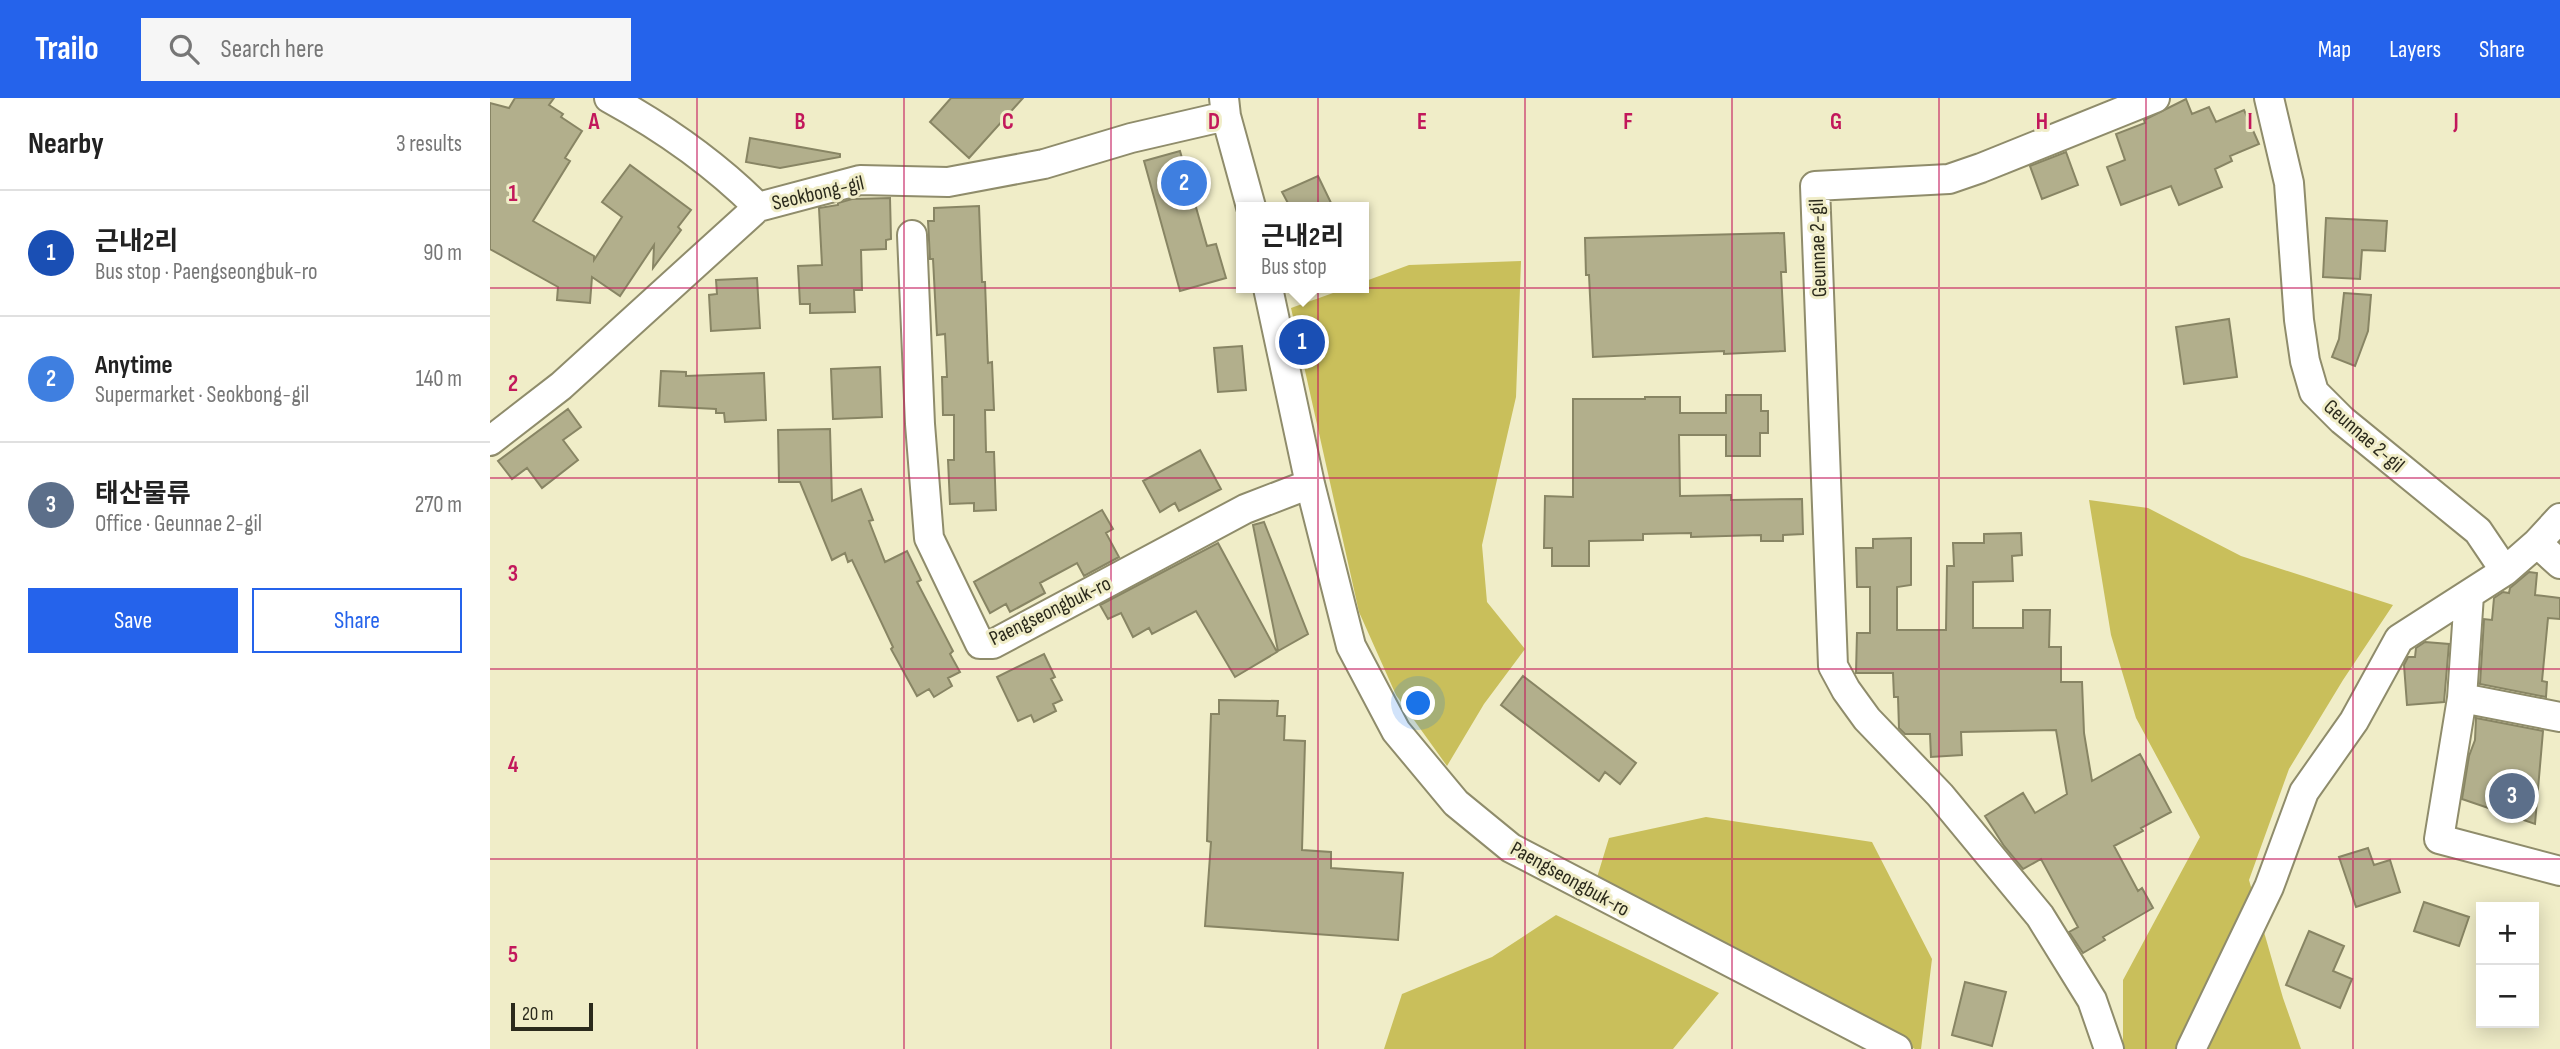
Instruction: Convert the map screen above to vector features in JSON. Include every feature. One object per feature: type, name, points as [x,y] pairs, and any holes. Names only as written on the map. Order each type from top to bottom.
[{"type":"street","points":[[609,98],[646,118],[679,142],[734,183],[758,207]]},
{"type":"street","name":"Geunnae 2-gil","points":[[2109,1049],[2092,1000],[2040,916],[1940,795],[1867,719],[1833,666],[1815,186],[1949,179],[2155,98]]},
{"type":"street","name":"Geunnae 2-gil","points":[[2269,98],[2289,183],[2299,320],[2305,361],[2314,391],[2342,420],[2477,531],[2505,571]]},
{"type":"street","points":[[1225,107],[1250,202]]},
{"type":"street","name":"Seokbong-gil","points":[[490,441],[561,386],[758,207],[860,180],[948,182],[1044,164],[1225,107]]},
{"type":"street","name":"Paengseongbuk-ro","points":[[912,235],[920,424],[929,538],[979,644],[993,644],[1245,509],[1310,484]]},
{"type":"street","name":"Paengseongbuk-ro","points":[[1269,293],[1310,484],[1351,646],[1396,730],[1456,803],[1511,848],[1860,1041],[1897,1049]]},
{"type":"street","points":[[2191,1049],[2269,887],[2304,792],[2354,721],[2399,639],[2505,571],[2538,543],[2560,518]]},
{"type":"street","points":[[2538,543],[2560,564]]},
{"type":"street","points":[[2469,595],[2462,698],[2439,839],[2560,871]]},
{"type":"street","points":[[2462,698],[2560,717]]},
{"type":"shaded area","points":[[1521,261],[1516,397],[1482,545],[1487,602],[1525,649],[1484,704],[1447,766],[1396,695],[1359,612],[1291,308],[1333,293],[1369,293],[1369,280],[1409,265]]},
{"type":"shaded area","points":[[2089,500],[2148,508],[2241,556],[2393,605],[2289,769],[2249,880],[2283,998],[2301,1049],[2123,1049],[2123,980],[2200,837],[2136,718],[2111,635]]},
{"type":"shaded area","points":[[1706,817],[1872,842],[1932,959],[1921,1049],[1915,1049],[1595,884],[1609,838]]},
{"type":"shaded area","points":[[1556,915],[1719,993],[1673,1049],[1384,1049],[1402,994],[1492,957]]},
{"type":"building","points":[[515,98],[554,98],[549,105],[582,131],[565,158],[570,161],[533,221],[594,256],[594,260],[622,217],[602,202],[630,165],[691,210],[678,227],[681,230],[653,268],[654,245],[620,296],[592,277],[590,303],[557,300],[558,287],[490,249],[490,103],[509,108]]},
{"type":"building","points":[[951,98],[1023,98],[969,158],[930,122]]},
{"type":"building","points":[[2186,99],[2192,114],[2209,107],[2216,122],[2244,110],[2259,144],[2230,156],[2232,161],[2215,169],[2222,187],[2179,205],[2171,186],[2121,205],[2107,167],[2125,160],[2116,134],[2145,123],[2144,120]]},
{"type":"building","points":[[750,138],[840,154],[840,157],[780,168],[746,162]]},
{"type":"building","points":[[1180,151],[1207,246],[1216,244],[1226,278],[1180,291],[1144,161]]},
{"type":"building","points":[[2066,152],[2078,185],[2042,199],[2030,166]]},
{"type":"building","points":[[1318,176],[1331,202],[1287,202],[1282,192]]},
{"type":"building","points":[[890,198],[891,239],[886,240],[886,249],[861,250],[862,290],[854,290],[855,312],[810,313],[810,304],[800,304],[798,266],[822,265],[819,208],[838,205],[852,199]]},
{"type":"building","points":[[979,206],[982,282],[985,282],[988,363],[992,362],[994,410],[985,410],[986,452],[994,452],[996,510],[974,511],[974,503],[950,504],[948,460],[954,460],[954,415],[943,415],[942,377],[947,377],[945,334],[937,335],[928,221],[934,221],[934,208]]},
{"type":"building","points":[[2326,218],[2387,221],[2385,251],[2362,250],[2360,279],[2323,277]]},
{"type":"building","points":[[1784,233],[1786,272],[1781,272],[1785,351],[1593,357],[1585,238]]},
{"type":"building","points":[[757,278],[760,328],[711,331],[709,295],[717,294],[716,280]]},
{"type":"building","points":[[2344,293],[2371,295],[2368,331],[2355,366],[2332,357],[2339,339]]},
{"type":"building","points":[[2229,319],[2237,377],[2184,384],[2176,327]]},
{"type":"building","points":[[1242,346],[1246,390],[1218,392],[1214,348]]},
{"type":"building","points":[[880,367],[882,417],[833,419],[831,369]]},
{"type":"building","points":[[661,371],[686,372],[686,376],[764,373],[766,420],[725,422],[724,413],[716,413],[716,409],[659,406]]},
{"type":"building","points":[[1726,395],[1761,395],[1761,411],[1768,411],[1768,433],[1760,433],[1760,456],[1726,456],[1726,435],[1679,435],[1680,496],[1731,495],[1731,500],[1802,499],[1803,534],[1783,535],[1783,541],[1761,541],[1761,535],[1691,537],[1691,533],[1643,534],[1643,540],[1589,541],[1589,566],[1552,566],[1552,548],[1544,548],[1545,496],[1573,497],[1573,399],[1680,397],[1680,413],[1726,413]]},
{"type":"building","points":[[568,409],[581,427],[563,440],[578,460],[542,488],[527,468],[512,479],[498,461]]},
{"type":"building","points":[[830,429],[832,501],[861,489],[873,520],[869,521],[885,562],[907,551],[921,580],[917,582],[953,651],[950,654],[960,672],[948,678],[952,686],[934,697],[929,689],[917,696],[891,649],[893,647],[852,560],[848,562],[845,553],[832,560],[800,482],[779,482],[778,430]]},
{"type":"building","points":[[1200,450],[1221,489],[1179,511],[1175,503],[1160,512],[1143,481]]},
{"type":"building","points":[[1102,510],[1113,529],[1106,533],[1119,557],[1084,576],[1077,563],[1040,583],[1045,593],[1010,612],[1006,604],[990,613],[974,582]]},
{"type":"building","points":[[1264,522],[1308,634],[1278,651],[1253,525]]},
{"type":"building","points":[[2021,533],[2022,555],[2012,556],[2013,581],[1973,582],[1973,628],[2023,628],[2023,610],[2050,610],[2049,647],[2061,647],[2061,682],[2082,682],[2084,733],[2092,781],[2140,754],[2171,812],[2114,846],[2138,891],[2142,888],[2153,908],[2103,937],[2105,940],[2083,953],[2069,932],[2078,927],[2041,859],[2023,869],[1985,816],[2023,793],[2035,813],[2067,794],[2056,730],[1961,732],[1962,755],[1931,757],[1930,734],[1905,734],[1899,728],[1898,697],[1894,697],[1893,673],[1856,673],[1857,633],[1870,633],[1870,587],[1857,587],[1856,548],[1873,548],[1873,539],[1911,538],[1911,585],[1897,587],[1897,630],[1946,630],[1947,566],[1954,566],[1953,543],[1984,543],[1984,534]]},
{"type":"building","points":[[1218,543],[1277,652],[1235,677],[1196,611],[1152,634],[1149,628],[1133,637],[1121,613],[1108,619],[1100,605]]},
{"type":"building","points":[[2529,572],[2537,573],[2535,595],[2560,598],[2560,619],[2548,618],[2542,681],[2547,682],[2546,697],[2480,684],[2484,619],[2492,620],[2494,598],[2503,592],[2509,593],[2510,588]]},
{"type":"building","points":[[2425,642],[2449,644],[2444,702],[2407,705],[2404,665],[2408,657],[2415,657],[2416,648]]},
{"type":"building","points":[[1044,654],[1055,677],[1051,679],[1062,700],[1053,704],[1056,711],[1034,722],[1031,715],[1018,721],[997,677]]},
{"type":"building","points":[[1523,676],[1636,763],[1620,784],[1605,772],[1599,781],[1501,705]]},
{"type":"building","points":[[1219,700],[1278,701],[1277,716],[1285,716],[1284,740],[1305,741],[1302,850],[1331,852],[1331,868],[1403,873],[1398,940],[1205,926],[1211,842],[1207,841],[1211,714],[1219,714]]},
{"type":"building","points":[[2476,718],[2543,731],[2535,824],[2462,799],[2469,756],[2475,740]]},
{"type":"building","points":[[2368,848],[2374,865],[2390,860],[2400,892],[2356,907],[2339,857]]},
{"type":"building","points":[[2424,902],[2469,917],[2459,946],[2414,931]]},
{"type":"building","points":[[2309,931],[2344,946],[2333,971],[2352,979],[2340,1008],[2286,985]]},
{"type":"building","points":[[1965,982],[2006,992],[1992,1046],[1952,1035]]},
{"type":"place","name":"Anytime","points":[[1184,183]]},
{"type":"place","name":"근내2리","points":[[1302,342]]},
{"type":"place","name":"태산물류","points":[[2512,796]]}]
